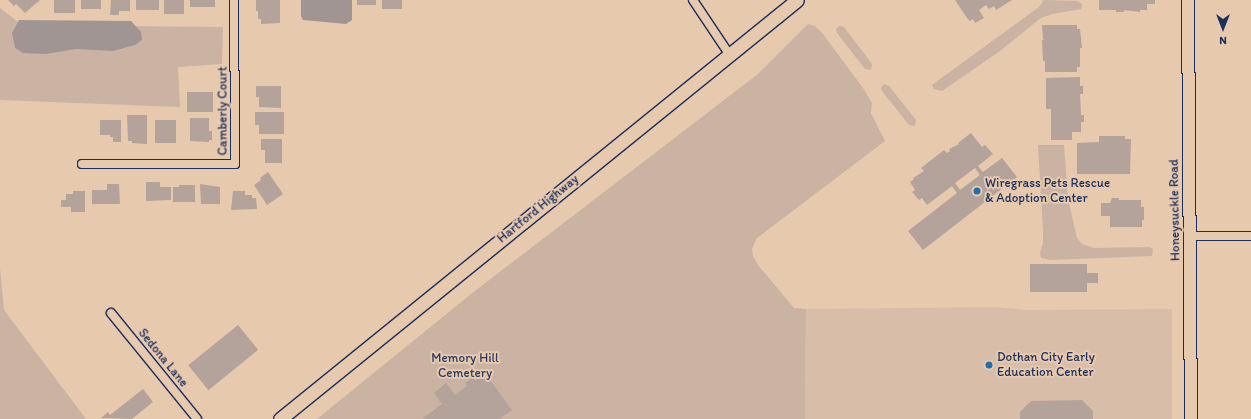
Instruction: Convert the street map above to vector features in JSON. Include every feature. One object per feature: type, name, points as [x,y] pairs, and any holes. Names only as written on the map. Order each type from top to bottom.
[{"type":"main road","name":"Hartford Highway","points":[[280,419],[797,0]]},
{"type":"main road","name":"Honeysuckle Road","points":[[1188,0],[1191,419]]},
{"type":"street","name":"Camberly Court","points":[[82,164],[235,164],[234,0]]},
{"type":"street","points":[[692,0],[729,54]]},
{"type":"street","points":[[1190,236],[1251,236]]},
{"type":"street","name":"Sedona Lane","points":[[111,313],[197,419]]},
{"type":"shaded area","points":[[301,0],[352,0],[352,20],[346,24],[303,20],[301,16]]},
{"type":"shaded area","points":[[19,20],[131,21],[141,32],[142,40],[135,45],[113,51],[76,49],[46,54],[23,53],[15,48],[12,33]]},
{"type":"shaded area","name":"Dothan City Early Education Center","points":[[995,307],[1028,310],[1172,309],[1172,419],[805,419],[806,309]]},
{"type":"green space","points":[[1044,0],[1077,1],[1082,4],[1081,9],[1052,14],[1041,18],[1000,51],[942,91],[934,89],[932,85],[1039,7]]},
{"type":"green space","points":[[0,8],[22,25],[223,27],[222,64],[178,67],[180,107],[0,100]]},
{"type":"green space","name":"Memory Hill Cemetery","points":[[808,24],[815,26],[823,34],[863,88],[872,103],[871,113],[885,141],[757,238],[752,249],[753,256],[758,265],[794,308],[806,309],[805,419],[317,419],[471,294],[758,74]]},
{"type":"green space","points":[[839,26],[844,27],[872,64],[871,70],[865,69],[837,33],[836,29]]},
{"type":"green space","points":[[884,84],[889,86],[916,120],[915,126],[909,125],[882,91],[881,88]]},
{"type":"green space","points":[[1038,145],[1064,145],[1068,199],[1077,238],[1082,244],[1094,248],[1150,247],[1153,249],[1152,256],[1050,260],[1041,258],[1040,253],[1043,243],[1043,230]]},
{"type":"green space","points":[[0,268],[4,310],[86,419],[0,419]]},
{"type":"building","points":[[8,0],[40,0],[25,13],[16,4],[14,6]]},
{"type":"building","points":[[54,0],[75,0],[75,13],[54,13]]},
{"type":"building","points":[[81,0],[101,0],[101,9],[81,9]]},
{"type":"building","points":[[111,0],[130,0],[130,11],[119,11],[119,15],[110,15]]},
{"type":"building","points":[[136,0],[159,0],[159,10],[136,10]]},
{"type":"building","points":[[164,0],[184,0],[184,14],[164,14]]},
{"type":"building","points":[[190,0],[215,0],[215,7],[190,7]]},
{"type":"building","points":[[256,0],[280,0],[280,23],[261,24],[261,19],[258,19],[258,11],[256,11]]},
{"type":"building","points":[[357,0],[376,0],[376,5],[357,5]]},
{"type":"building","points":[[382,0],[402,0],[402,9],[382,9]]},
{"type":"building","points":[[955,0],[1012,0],[996,10],[994,6],[989,9],[986,5],[979,10],[984,18],[975,23],[973,19],[970,21],[967,18]]},
{"type":"building","points":[[1099,0],[1155,0],[1155,4],[1147,4],[1147,10],[1140,10],[1140,12],[1124,10],[1124,12],[1116,12],[1116,10],[1099,10]]},
{"type":"building","points":[[1042,25],[1077,25],[1077,29],[1080,29],[1082,48],[1080,48],[1080,67],[1077,67],[1077,72],[1045,72],[1042,40],[1045,39],[1043,39]]},
{"type":"building","points":[[1080,77],[1080,86],[1083,86],[1083,94],[1080,94],[1081,115],[1084,115],[1084,122],[1081,122],[1081,132],[1072,132],[1072,140],[1051,140],[1051,109],[1046,109],[1046,78]]},
{"type":"building","points":[[256,86],[281,86],[281,108],[259,107],[259,97],[256,97]]},
{"type":"building","points":[[187,92],[213,92],[213,112],[187,112]]},
{"type":"building","points":[[255,112],[284,112],[284,134],[259,134],[259,125],[255,125]]},
{"type":"building","points":[[127,115],[147,115],[147,144],[132,143],[132,141],[128,141]]},
{"type":"building","points":[[190,118],[209,118],[209,131],[212,131],[212,140],[209,140],[209,142],[190,141]]},
{"type":"building","points":[[100,120],[121,120],[121,142],[113,142],[113,137],[110,137],[110,135],[100,135]]},
{"type":"building","points":[[155,120],[176,120],[176,143],[155,143]]},
{"type":"building","name":"Wiregrass Pets Rescue & Adoption Center","points":[[971,133],[982,147],[985,145],[993,154],[978,166],[983,172],[1002,158],[1017,177],[923,250],[908,231],[957,193],[952,186],[927,205],[922,198],[919,200],[912,192],[915,190],[910,182],[914,179],[913,178],[924,171],[921,168],[944,150],[947,153],[950,151],[949,149],[959,144],[958,143]],"holes":[[[975,168],[980,175],[960,190],[955,183]]]},
{"type":"building","points":[[1099,136],[1125,136],[1125,139],[1131,139],[1130,174],[1077,174],[1077,143],[1099,142]]},
{"type":"building","points":[[261,139],[282,139],[282,163],[265,163],[265,150],[261,150]]},
{"type":"building","points":[[268,172],[283,194],[267,205],[254,185]]},
{"type":"building","points":[[146,182],[160,182],[160,187],[171,187],[171,200],[146,201]]},
{"type":"building","points":[[107,184],[119,184],[120,204],[92,204],[92,190],[107,190]]},
{"type":"building","points":[[200,184],[220,187],[220,204],[201,204]]},
{"type":"building","points":[[179,185],[195,185],[195,202],[173,202],[173,187],[179,187]]},
{"type":"building","points":[[73,191],[85,191],[85,212],[71,212],[71,207],[61,207],[61,200],[66,200],[66,194],[73,194]]},
{"type":"building","points":[[233,191],[245,191],[245,195],[252,195],[252,198],[256,198],[257,209],[231,210]]},
{"type":"building","points":[[1112,198],[1119,198],[1119,200],[1141,200],[1141,207],[1144,207],[1144,220],[1142,220],[1142,227],[1110,227],[1110,216],[1101,216],[1101,203],[1110,203]]},
{"type":"building","points":[[1030,264],[1087,264],[1087,273],[1098,273],[1098,283],[1087,283],[1087,292],[1030,292]]},
{"type":"building","points":[[238,325],[258,350],[208,390],[188,365]]},
{"type":"building","points":[[485,373],[512,410],[499,419],[423,418],[442,404],[434,393],[446,383],[455,395],[467,386],[465,383],[473,377],[475,381]]},
{"type":"building","points":[[143,389],[153,402],[132,419],[101,418],[108,412],[110,415]]},
{"type":"building","points":[[1082,400],[1093,411],[1093,419],[1020,419],[1020,412],[1031,401]]},
{"type":"place","name":"Wiregrass Pets Rescue & Adoption Center","points":[[977,191]]},
{"type":"place","name":"Dothan City Early Education Center","points":[[989,365]]}]
